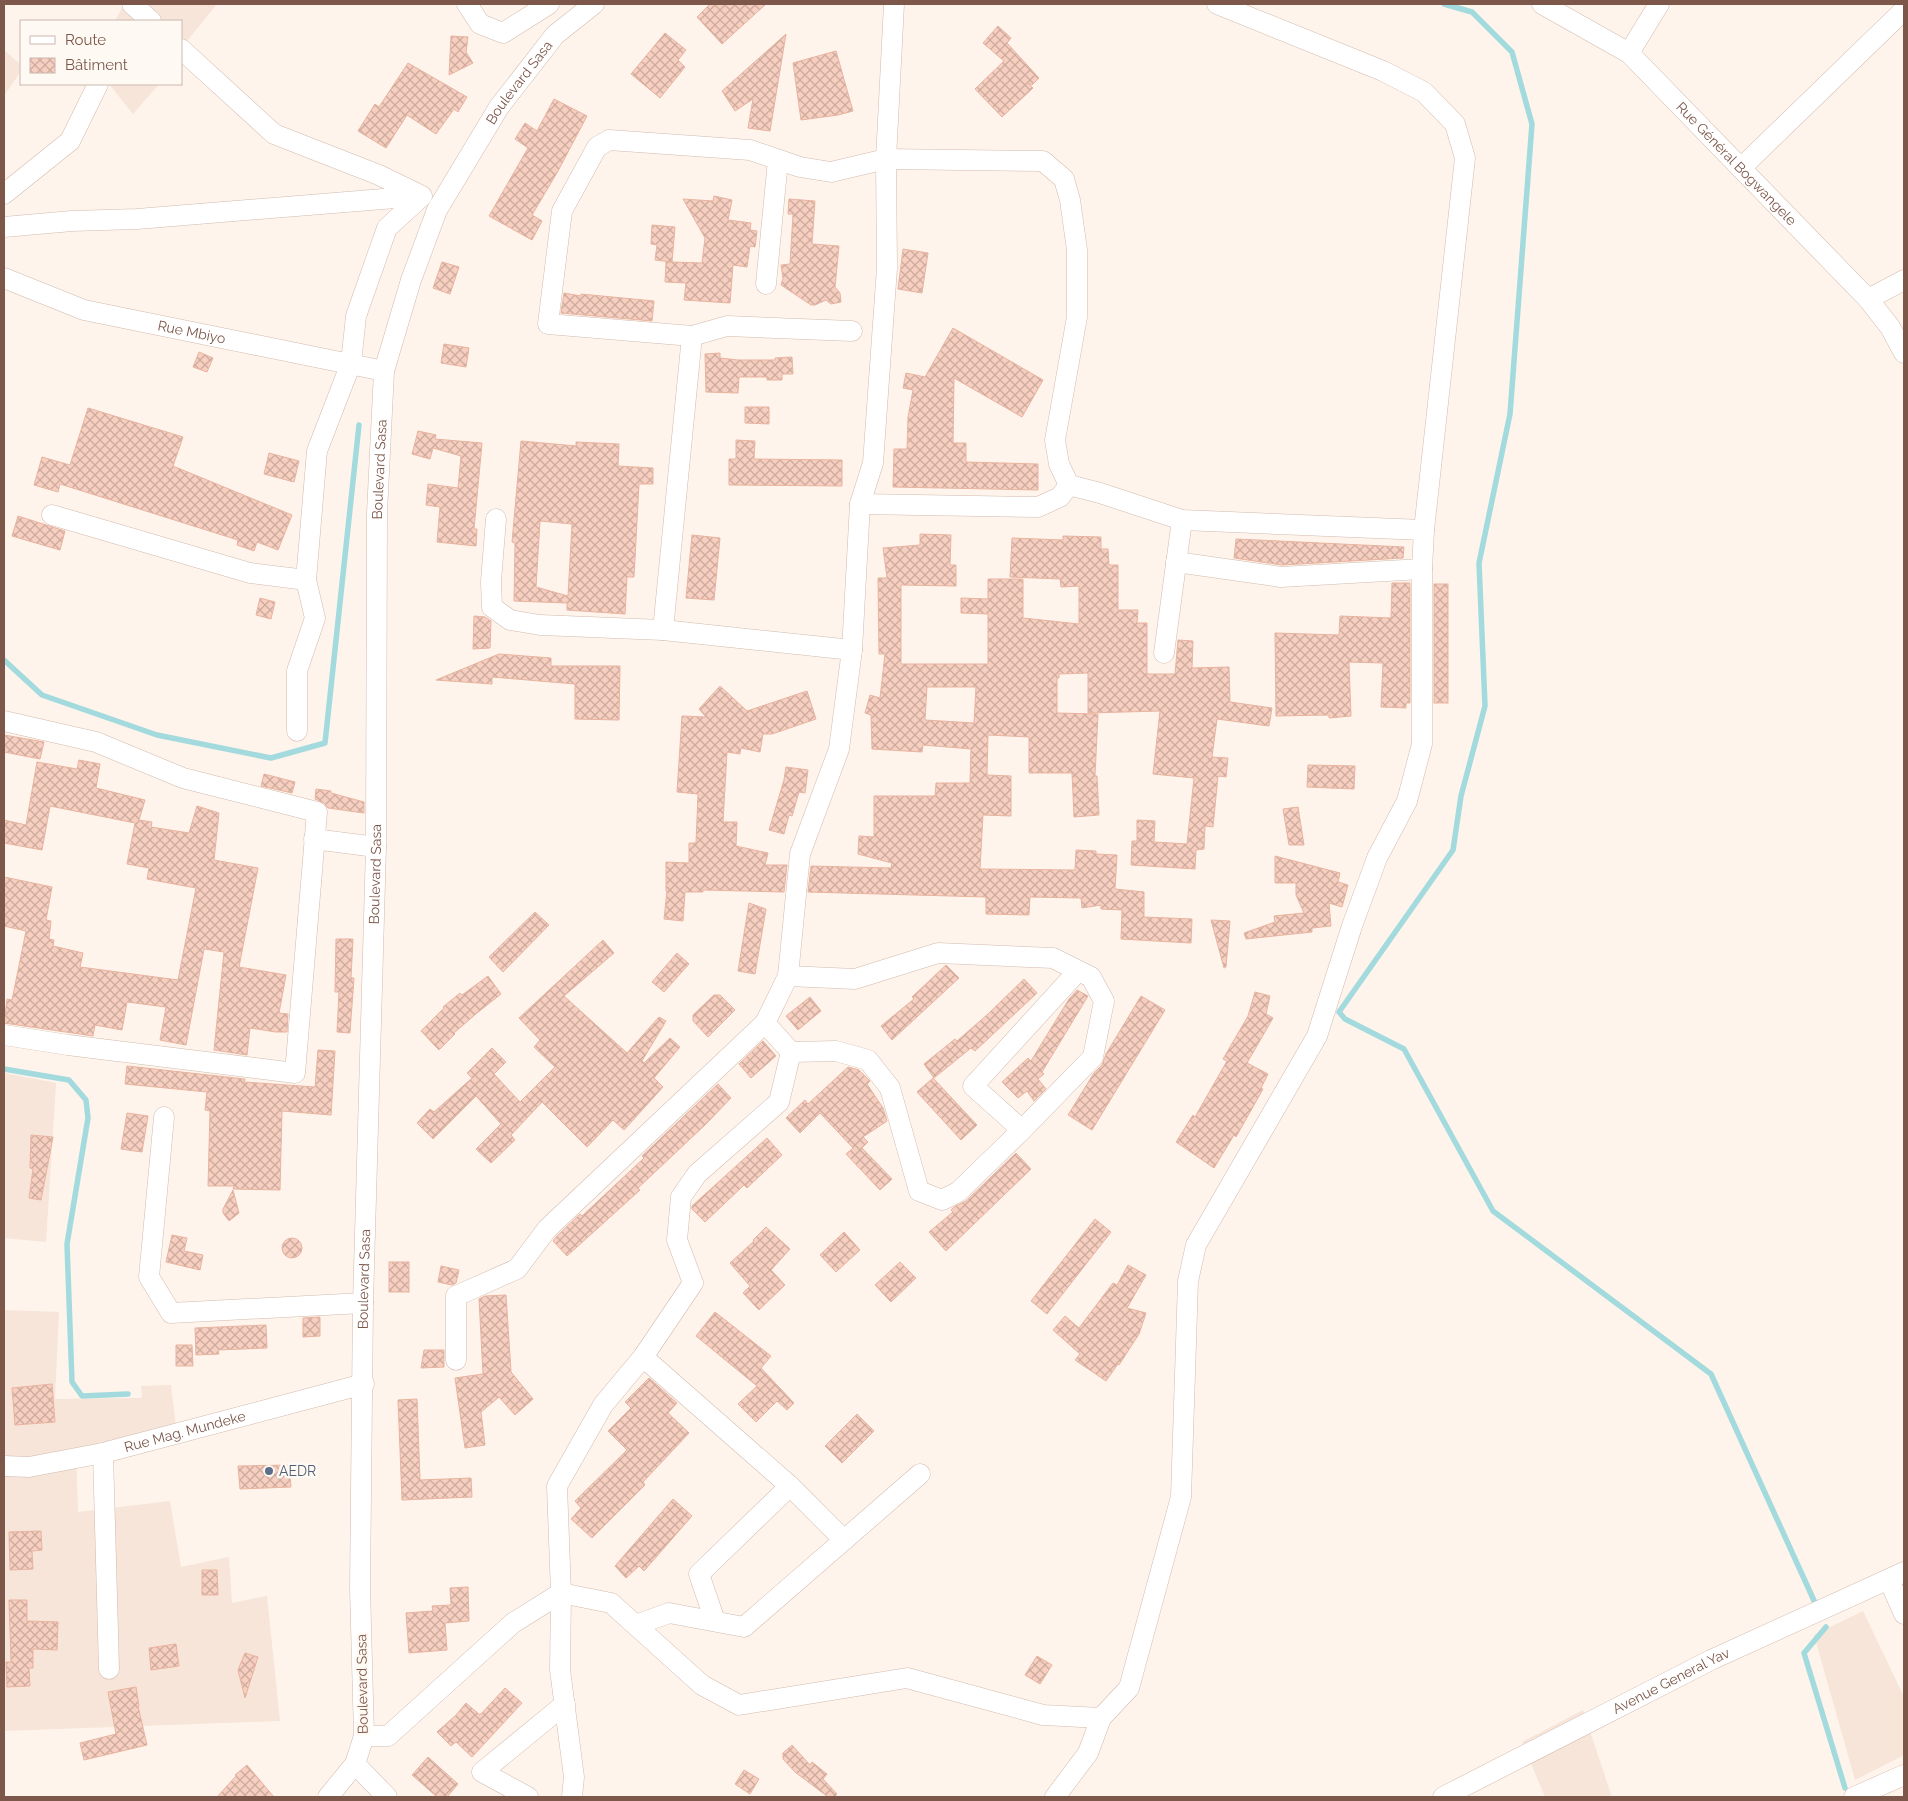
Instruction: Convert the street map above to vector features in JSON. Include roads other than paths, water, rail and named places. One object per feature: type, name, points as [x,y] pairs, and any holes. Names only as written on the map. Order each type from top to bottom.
[{"type":"street","points":[[467,4],[480,24],[503,33],[549,4]]},
{"type":"street","name":"Boulevard Sasa","points":[[328,1797],[355,1764],[364,1736],[360,1588],[364,1384],[363,1304],[376,847],[377,513],[384,371],[411,280],[437,210],[499,107],[555,35],[594,4]]},
{"type":"street","points":[[456,1360],[456,1296],[517,1269],[547,1229],[765,1023],[788,976],[800,854],[839,749],[852,650],[860,504],[873,463],[887,268],[886,159],[894,4]]},
{"type":"street","points":[[1055,1797],[1088,1753],[1101,1718],[1129,1688],[1181,1498],[1188,1281],[1196,1245],[1317,1036],[1352,926],[1377,858],[1408,801],[1422,744],[1422,569],[1424,530],[1465,158],[1455,124],[1424,92],[1383,71],[1218,4]]},
{"type":"street","name":"Rue Général Bogwangele","points":[[1542,4],[1629,52],[1868,299],[1890,327],[1904,353]]},
{"type":"street","points":[[1629,52],[1659,4]]},
{"type":"street","points":[[1741,168],[1904,10]]},
{"type":"street","points":[[182,50],[274,134],[379,175],[422,196],[437,210]]},
{"type":"street","points":[[4,194],[70,140],[98,85]]},
{"type":"street","points":[[852,331],[727,326],[692,336],[548,324],[562,210],[597,147],[609,140],[750,150],[800,167],[831,172],[886,159],[1043,161],[1064,179],[1070,200],[1077,250],[1077,317],[1056,440],[1059,464],[1069,486]]},
{"type":"street","points":[[766,284],[778,160]]},
{"type":"street","points":[[4,227],[72,221],[137,220],[422,196]]},
{"type":"street","points":[[297,731],[297,671],[315,618],[306,580],[317,451],[351,363],[356,316],[387,228],[422,196]]},
{"type":"street","name":"Rue Mbiyo","points":[[4,278],[84,310],[384,371]]},
{"type":"street","points":[[1868,299],[1904,280]]},
{"type":"street","points":[[663,630],[692,336]]},
{"type":"street","points":[[860,504],[1038,507],[1060,497],[1069,486]]},
{"type":"street","points":[[1069,486],[1100,493],[1182,520],[1424,530]]},
{"type":"street","points":[[52,515],[250,573],[306,580]]},
{"type":"street","points":[[496,519],[491,581],[492,607],[510,620],[540,625],[663,630],[852,650]]},
{"type":"street","points":[[1164,653],[1182,520]]},
{"type":"street","points":[[1176,562],[1282,577],[1422,569]]},
{"type":"street","points":[[4,721],[96,742],[183,778],[317,812],[295,1073],[68,1046],[4,1035]]},
{"type":"street","points":[[314,839],[376,847]]},
{"type":"street","points":[[765,1023],[791,1052],[836,1051],[868,1060],[890,1088],[919,1191],[942,1200],[958,1192],[1093,1057],[1104,1001],[1091,977],[1053,958],[938,953],[855,979],[788,976]]},
{"type":"street","points":[[1022,1130],[973,1086],[1078,971]]},
{"type":"street","points":[[572,1797],[574,1777],[560,1670],[561,1594],[557,1486],[603,1406],[643,1357],[693,1283],[677,1240],[681,1197],[697,1174],[779,1102],[791,1052]]},
{"type":"street","points":[[164,1117],[150,1277],[171,1312],[363,1304]]},
{"type":"street","points":[[643,1357],[790,1486],[844,1540]]},
{"type":"street","name":"Rue Mag. Mundeke","points":[[4,1466],[29,1467],[103,1453],[364,1384]]},
{"type":"street","points":[[103,1453],[109,1669]]},
{"type":"street","points":[[636,1625],[669,1613],[744,1627],[920,1474]]},
{"type":"street","points":[[714,1621],[699,1574],[790,1486]]},
{"type":"street","points":[[1897,1576],[1904,1614]]},
{"type":"street","name":"Avenue General Yav","points":[[1443,1797],[1711,1660],[1897,1576]]},
{"type":"street","points":[[364,1736],[388,1736],[513,1623],[561,1594],[611,1603],[702,1685],[739,1705],[907,1678],[1043,1715],[1101,1718]]},
{"type":"street","points":[[528,1797],[482,1772],[565,1704]]},
{"type":"street","points":[[355,1764],[387,1797]]},
{"type":"street","points":[[1854,1797],[1904,1776]]},
{"type":"waterway","points":[[1444,4],[1472,12],[1512,52],[1532,124],[1510,414],[1479,563],[1485,706],[1461,796],[1453,850],[1339,1012],[1345,1019],[1404,1049],[1493,1211],[1711,1374],[1816,1605]]},
{"type":"waterway","points":[[4,660],[42,695],[157,735],[271,758],[325,743],[359,425]]},
{"type":"waterway","points":[[4,1069],[69,1080],[86,1100],[88,1118],[67,1244],[72,1382],[82,1396],[128,1394]]},
{"type":"waterway","points":[[1826,1627],[1804,1653],[1845,1788]]},
{"type":"place","name":"AEDR","points":[[269,1471]]}]
